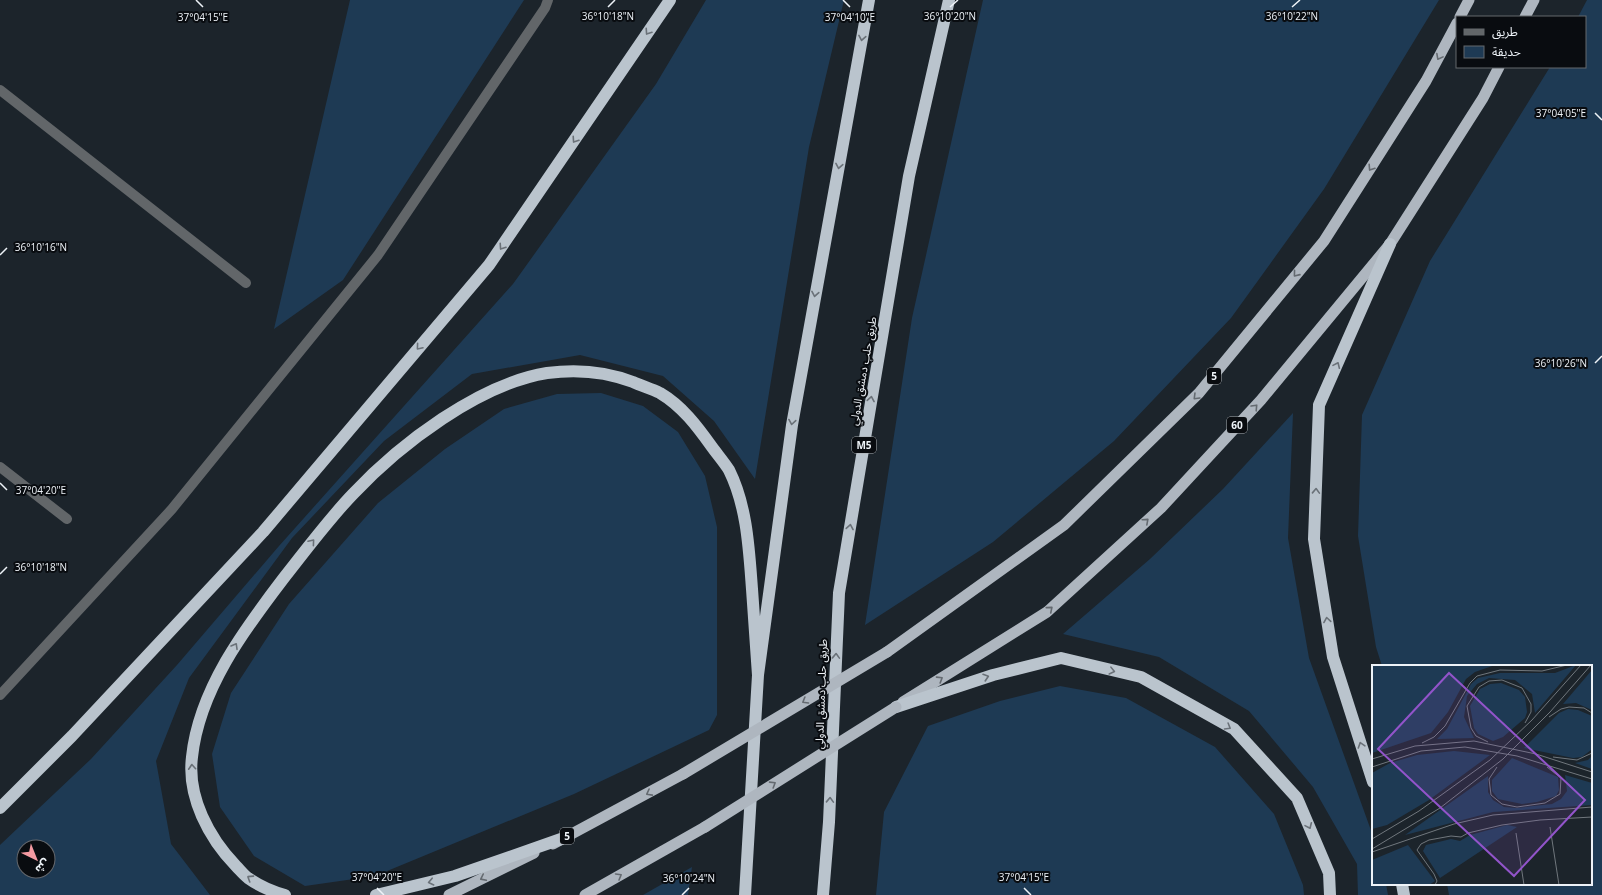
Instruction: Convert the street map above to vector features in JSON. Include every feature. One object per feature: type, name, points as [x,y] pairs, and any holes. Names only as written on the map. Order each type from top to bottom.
[{"type":"highway","points":[[0,808],[72,736],[263,532],[489,265],[670,0]]},
{"type":"highway","points":[[745,895],[758,675],[792,425],[869,0]]},
{"type":"highway","name":"طريق حلب دمشق الدولي","points":[[823,895],[829,822],[839,593],[909,176],[949,0]]},
{"type":"highway","points":[[1461,16],[1469,0]]},
{"type":"highway","points":[[1526,16],[1534,0]]},
{"type":"highway","name":"5","points":[[449,895],[561,839],[683,774],[887,652],[1064,525],[1199,393],[1324,241],[1426,81],[1456,25]]},
{"type":"highway","name":"60","points":[[896,707],[1048,612],[1162,508],[1261,400],[1390,244],[1483,98],[1498,68]]},
{"type":"highway","points":[[1372,779],[1333,657],[1314,531],[1319,405],[1390,244]]},
{"type":"highway","points":[[285,895],[248,878],[222,852],[204,820],[194,792],[191,758],[198,725],[212,689],[237,642],[267,600],[310,544],[354,493],[391,458],[424,432],[463,406],[506,385],[547,374],[587,372],[625,379],[658,392],[681,408],[700,430],[728,470],[744,511],[750,567],[758,675]]},
{"type":"highway","points":[[585,895],[705,827],[896,707],[993,675],[1061,658],[1141,677],[1234,729],[1297,798],[1329,873],[1330,895]]},
{"type":"highway","points":[[829,822],[831,895]]},
{"type":"highway","points":[[376,895],[455,876],[561,839]]},
{"type":"highway","points":[[1402,885],[1404,895]]},
{"type":"street","points":[[0,695],[172,509],[378,255],[545,8],[548,0]]},
{"type":"street","points":[[0,90],[246,284]]},
{"type":"street","points":[[0,467],[67,519]]},
{"type":"green space","points":[[350,0],[524,0],[343,280],[274,329]]},
{"type":"green space","points":[[706,0],[844,0],[809,147],[755,479],[714,421],[663,376],[580,355],[472,374],[384,441],[292,538],[189,678],[156,761],[171,844],[210,895],[0,895],[0,845],[91,759],[177,665],[279,546],[513,284],[656,84]]},
{"type":"green space","points":[[983,0],[1439,0],[1324,189],[1231,318],[1114,441],[993,542],[865,625],[912,318]]},
{"type":"green space","points":[[1587,0],[1602,0],[1602,895],[1449,895],[1447,885],[1592,885],[1592,665],[1382,665],[1376,647],[1358,536],[1362,415],[1430,261],[1549,68],[1586,68],[1586,16],[1579,16]]},
{"type":"green space","points":[[601,393],[643,406],[678,432],[705,476],[717,527],[717,715],[709,730],[574,794],[375,876],[305,886],[254,856],[220,807],[212,754],[231,693],[289,604],[378,503],[445,449],[504,409],[557,394]]},
{"type":"green space","points":[[1293,413],[1288,538],[1309,658],[1372,833],[1372,885],[1386,885],[1388,895],[1358,895],[1357,864],[1313,787],[1249,711],[1159,657],[1063,634],[1150,559],[1223,489]]},
{"type":"green space","points":[[1060,686],[1126,698],[1215,747],[1274,814],[1303,885],[1304,895],[876,895],[884,812],[928,726],[1000,701]]},
{"type":"green space","points":[[692,867],[688,895],[643,895]]}]
